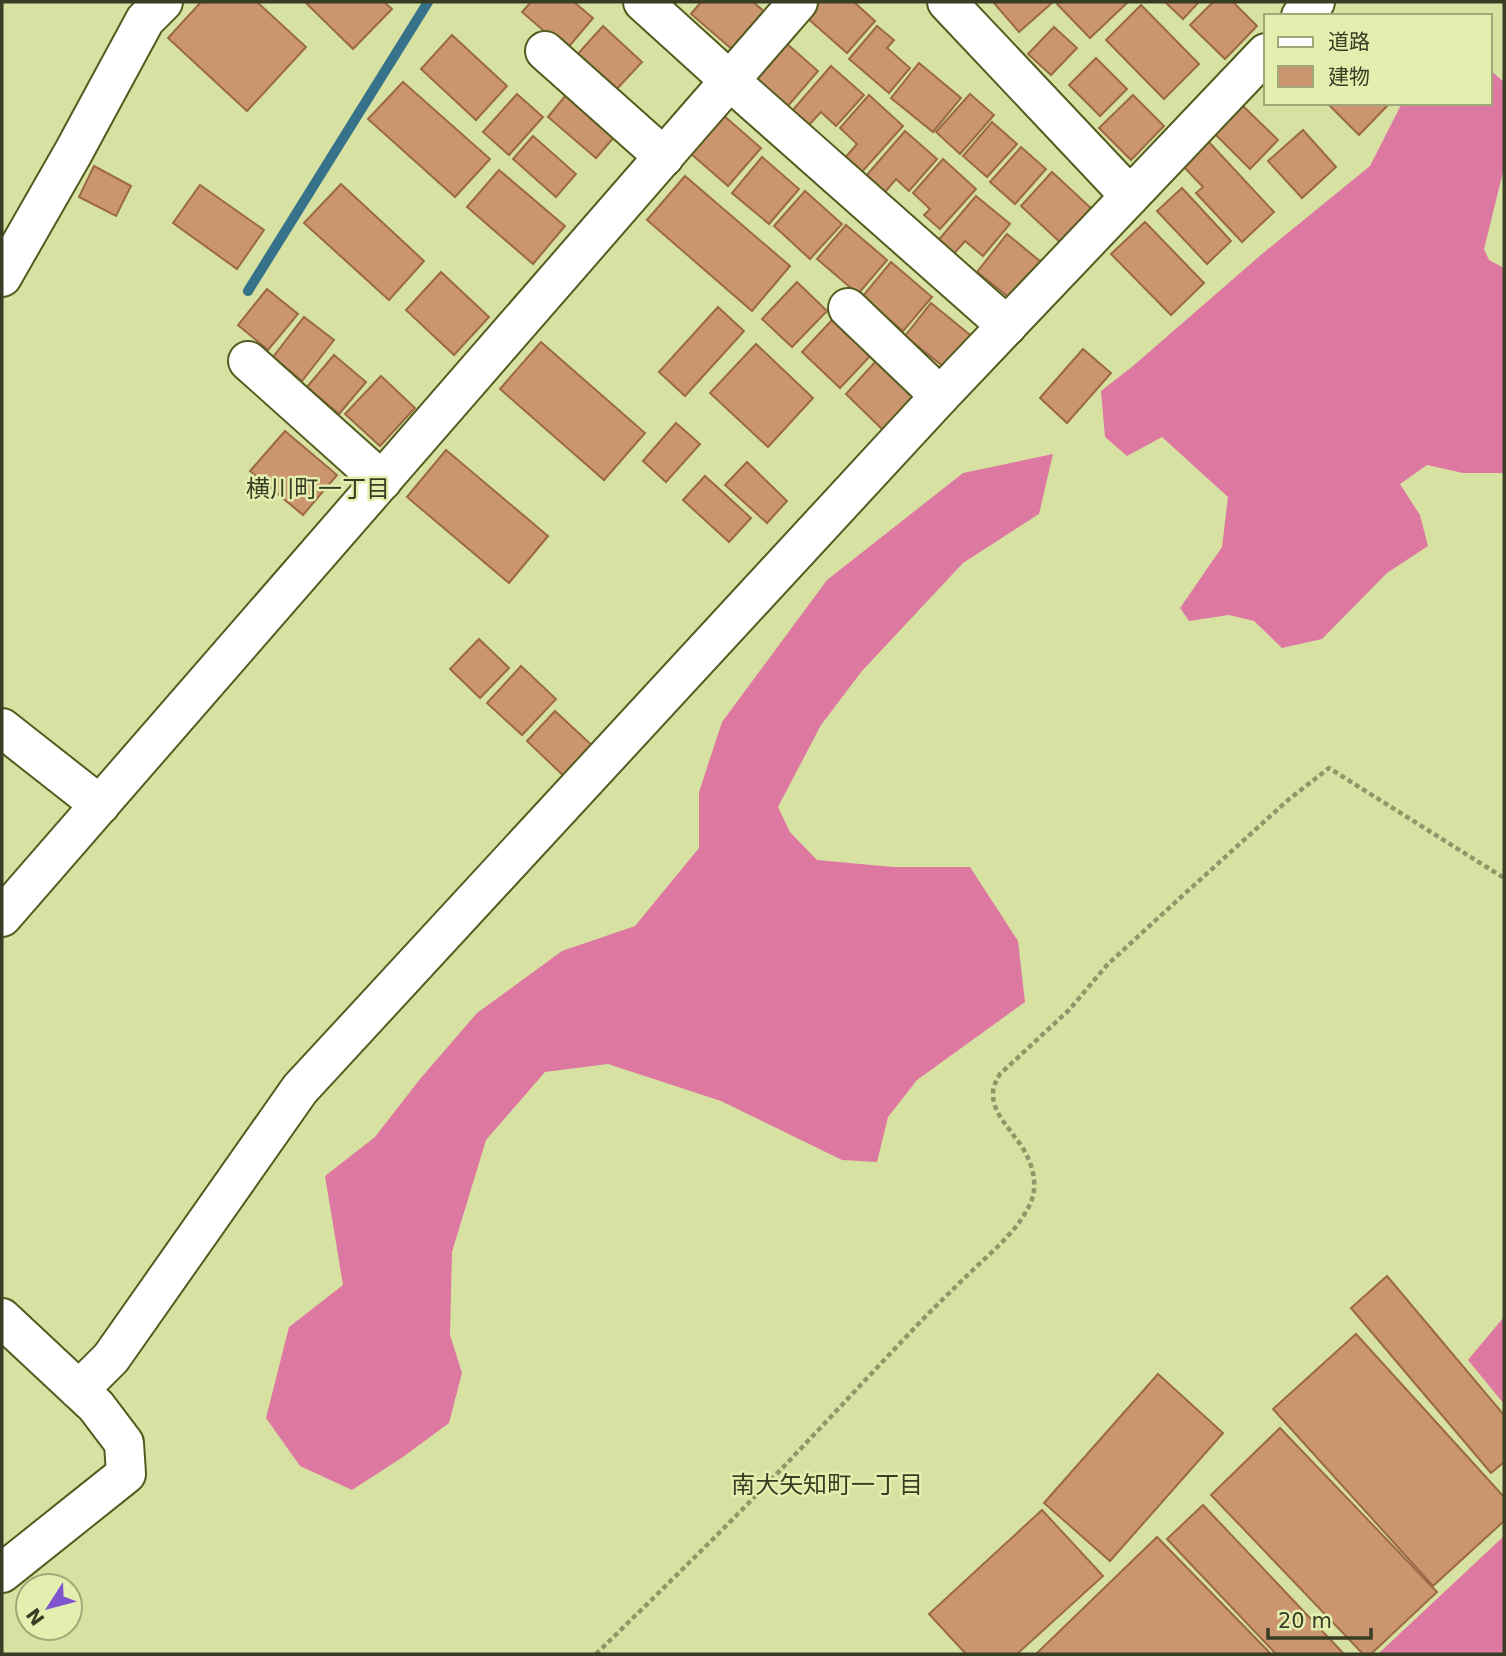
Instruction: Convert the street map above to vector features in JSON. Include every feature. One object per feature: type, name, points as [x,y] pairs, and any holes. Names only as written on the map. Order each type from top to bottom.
[{"type":"street","points":[[2,277],[145,20],[163,2]]},
{"type":"street","points":[[643,2],[1007,326]]},
{"type":"street","points":[[2,917],[798,2]]},
{"type":"street","points":[[947,2],[1130,196]]},
{"type":"street","points":[[545,51],[664,157]]},
{"type":"street","points":[[79,1390],[111,1358],[300,1089],[940,396],[1264,54]]},
{"type":"street","points":[[848,308],[940,396]]},
{"type":"street","points":[[248,361],[382,481]]},
{"type":"street","points":[[2,728],[100,805]]},
{"type":"street","points":[[2,1318],[96,1406],[124,1443],[126,1474],[2,1573]]},
{"type":"path","points":[[596,1654],[717,1535],[946,1295],[1003,1242],[1031,1204],[1035,1191],[1026,1153],[996,1108],[994,1085],[1000,1074],[1069,1010],[1107,965],[1288,800],[1329,768],[1504,877]]},
{"type":"shaded area","points":[[1492,72],[1504,82],[1504,168],[1484,249],[1489,260],[1504,268],[1504,473],[1463,473],[1427,465],[1400,484],[1420,515],[1428,546],[1387,573],[1322,639],[1282,648],[1254,621],[1229,615],[1189,621],[1180,608],[1222,547],[1228,497],[1162,437],[1127,456],[1105,437],[1101,391],[1370,166],[1401,105],[1492,105]]},
{"type":"shaded area","points":[[1053,454],[1039,514],[963,563],[862,671],[821,725],[778,807],[790,832],[817,860],[893,867],[970,867],[1018,941],[1025,1002],[917,1080],[888,1117],[877,1162],[842,1160],[721,1101],[608,1064],[545,1072],[486,1140],[452,1252],[450,1335],[462,1373],[449,1423],[352,1490],[300,1466],[266,1418],[289,1327],[343,1285],[325,1176],[375,1137],[477,1013],[562,951],[635,926],[699,848],[699,792],[722,722],[827,580],[963,473]]},
{"type":"shaded area","points":[[1504,1318],[1504,1404],[1468,1360]]},
{"type":"shaded area","points":[[1504,1536],[1504,1654],[1378,1654]]},
{"type":"building","points":[[201,2],[257,2],[306,47],[247,111],[168,38]]},
{"type":"building","points":[[305,2],[384,2],[392,9],[353,49]]},
{"type":"building","points":[[531,2],[574,2],[593,18],[566,50],[522,12]]},
{"type":"building","points":[[701,2],[753,2],[765,12],[733,50],[691,14]]},
{"type":"building","points":[[820,2],[854,2],[875,21],[847,53],[806,17]]},
{"type":"building","points":[[993,2],[1053,2],[1019,32]]},
{"type":"building","points":[[1128,2],[1090,38],[1057,4]]},
{"type":"building","points":[[1165,2],[1199,2],[1183,19]]},
{"type":"building","points":[[1213,2],[1233,2],[1257,26],[1225,59],[1190,25]]},
{"type":"building","points":[[1141,5],[1199,64],[1164,99],[1106,40]]},
{"type":"building","points":[[603,26],[642,62],[614,92],[576,56]]},
{"type":"building","points":[[877,26],[894,40],[887,48],[910,68],[889,93],[849,59]]},
{"type":"building","points":[[1054,27],[1077,48],[1051,75],[1028,54]]},
{"type":"building","points":[[452,35],[507,86],[476,120],[421,69]]},
{"type":"building","points":[[786,43],[818,71],[787,107],[755,79]]},
{"type":"building","points":[[1096,58],[1127,89],[1100,116],[1069,85]]},
{"type":"building","points":[[919,63],[961,98],[933,132],[891,98]]},
{"type":"building","points":[[831,66],[864,95],[836,126],[821,112],[809,125],[792,111]]},
{"type":"building","points":[[403,82],[490,159],[455,197],[368,119]]},
{"type":"building","points":[[517,94],[543,117],[509,155],[483,132]]},
{"type":"building","points":[[970,94],[994,115],[960,154],[936,132]]},
{"type":"building","points":[[566,95],[615,136],[596,158],[548,117]]},
{"type":"building","points":[[869,95],[903,126],[860,174],[844,159],[857,144],[840,128]]},
{"type":"building","points":[[1133,95],[1164,126],[1131,160],[1099,128]]},
{"type":"building","points":[[1242,105],[1278,140],[1250,169],[1214,133]]},
{"type":"building","points":[[1329,105],[1388,105],[1359,135]]},
{"type":"building","points":[[723,115],[761,148],[728,186],[690,153]]},
{"type":"building","points":[[992,122],[1017,144],[987,177],[963,156]]},
{"type":"building","points":[[1303,130],[1336,167],[1302,198],[1268,161]]},
{"type":"building","points":[[905,131],[937,159],[909,191],[896,179],[885,192],[866,176]]},
{"type":"building","points":[[533,136],[576,174],[556,197],[513,159]]},
{"type":"building","points":[[1207,140],[1274,212],[1242,242],[1196,193],[1203,187],[1181,164]]},
{"type":"building","points":[[1021,147],[1046,169],[1015,204],[990,182]]},
{"type":"building","points":[[762,157],[799,189],[769,224],[732,193]]},
{"type":"building","points":[[943,159],[976,189],[940,229],[924,215],[930,209],[913,193]]},
{"type":"building","points":[[94,166],[131,186],[116,216],[79,197]]},
{"type":"building","points":[[499,170],[565,226],[533,264],[467,207]]},
{"type":"building","points":[[1052,172],[1093,210],[1062,244],[1021,206]]},
{"type":"building","points":[[685,176],[790,266],[752,311],[647,220]]},
{"type":"building","points":[[341,184],[424,261],[389,300],[304,223]]},
{"type":"building","points":[[200,185],[264,230],[237,269],[173,223]]},
{"type":"building","points":[[1182,188],[1231,241],[1207,264],[1157,211]]},
{"type":"building","points":[[805,191],[842,224],[810,259],[774,226]]},
{"type":"building","points":[[976,196],[1010,224],[983,256],[965,241],[951,257],[936,243]]},
{"type":"building","points":[[1145,222],[1204,283],[1171,315],[1111,254]]},
{"type":"building","points":[[846,225],[887,260],[858,294],[817,259]]},
{"type":"building","points":[[1007,234],[1041,262],[1011,299],[977,272]]},
{"type":"building","points":[[891,262],[932,297],[903,331],[862,297]]},
{"type":"building","points":[[441,272],[489,317],[454,355],[406,310]]},
{"type":"building","points":[[797,282],[827,311],[792,347],[762,319]]},
{"type":"building","points":[[267,289],[298,314],[268,350],[238,325]]},
{"type":"building","points":[[931,303],[975,339],[949,371],[905,336]]},
{"type":"building","points":[[718,307],[744,331],[685,396],[659,372]]},
{"type":"building","points":[[304,317],[334,340],[302,381],[273,357]]},
{"type":"building","points":[[833,319],[871,355],[840,388],[802,352]]},
{"type":"building","points":[[541,342],[645,433],[604,480],[500,389]]},
{"type":"building","points":[[756,344],[813,398],[768,447],[710,393]]},
{"type":"building","points":[[1083,349],[1111,373],[1067,423],[1040,398]]},
{"type":"building","points":[[334,355],[366,382],[339,414],[307,387]]},
{"type":"building","points":[[876,361],[915,397],[884,431],[846,394]]},
{"type":"building","points":[[381,376],[415,408],[380,446],[345,414]]},
{"type":"building","points":[[676,423],[700,444],[666,482],[643,461]]},
{"type":"building","points":[[285,431],[337,475],[303,515],[250,471]]},
{"type":"building","points":[[446,450],[548,536],[509,583],[407,497]]},
{"type":"building","points":[[747,462],[787,501],[767,523],[725,485]]},
{"type":"building","points":[[705,476],[751,518],[729,542],[683,500]]},
{"type":"building","points":[[479,639],[509,668],[480,698],[450,669]]},
{"type":"building","points":[[521,666],[556,699],[522,735],[487,703]]},
{"type":"building","points":[[555,711],[598,751],[569,781],[527,741]]},
{"type":"building","points":[[1387,1276],[1504,1415],[1504,1462],[1491,1473],[1351,1308]]},
{"type":"building","points":[[1356,1334],[1504,1497],[1504,1521],[1433,1586],[1273,1409]]},
{"type":"building","points":[[1158,1374],[1223,1433],[1110,1561],[1044,1503]]},
{"type":"building","points":[[1280,1428],[1437,1592],[1371,1654],[1363,1654],[1211,1495]]},
{"type":"building","points":[[1203,1505],[1344,1654],[1276,1654],[1167,1539]]},
{"type":"building","points":[[1042,1510],[1103,1576],[1017,1654],[966,1654],[929,1614]]},
{"type":"building","points":[[1157,1537],[1271,1654],[1036,1654]]},
{"type":"waterway","points":[[248,291],[428,2]]},
{"type":"district","name":"横川町一丁目","points":[[318,489]]},
{"type":"district","name":"南大矢知町一丁目","points":[[827,1485]]}]
